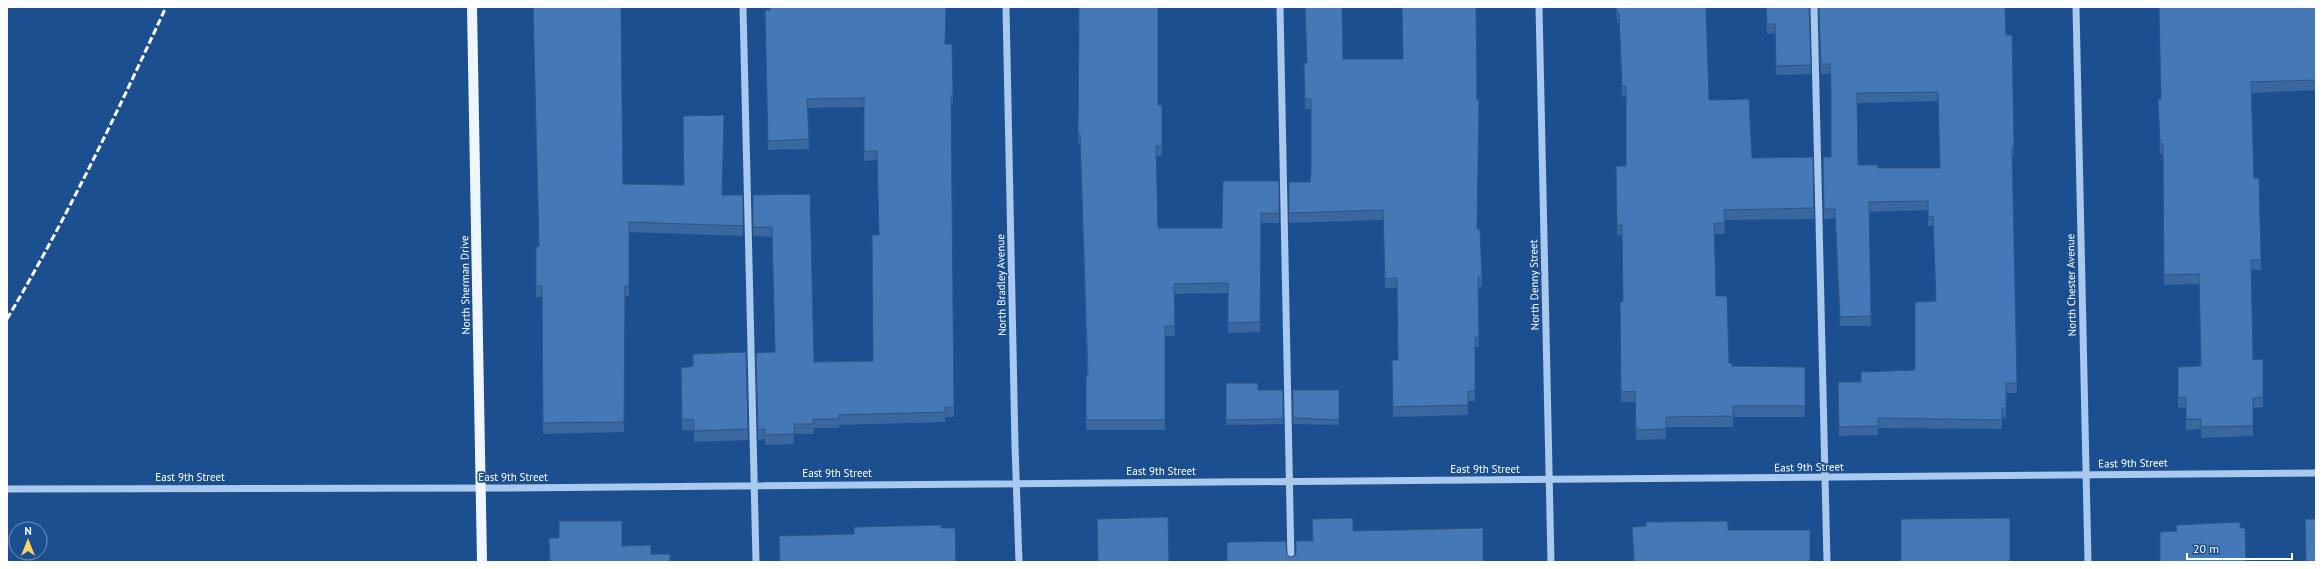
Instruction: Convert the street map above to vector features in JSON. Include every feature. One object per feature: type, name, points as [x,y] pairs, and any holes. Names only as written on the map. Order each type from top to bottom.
[{"type":"main road","name":"North Sherman Drive","points":[[472,7],[482,562]]},
{"type":"street","points":[[743,7],[756,562]]},
{"type":"street","name":"North Bradley Avenue","points":[[1006,7],[1019,562]]},
{"type":"street","points":[[1280,7],[1291,562]]},
{"type":"street","name":"North Denny Street","points":[[1539,7],[1551,562]]},
{"type":"street","points":[[1814,7],[1827,562]]},
{"type":"street","name":"North Chester Avenue","points":[[2076,7],[2088,562]]},
{"type":"street","name":"East 9th Street","points":[[7,489],[480,488],[2316,473]]},
{"type":"building","points":[[533,7],[621,7],[623,184],[684,185],[683,116],[724,115],[722,195],[743,195],[743,226],[629,222],[629,286],[625,286],[624,422],[543,423],[542,286],[536,286],[536,247],[539,246]]},
{"type":"building","points":[[770,7],[946,7],[945,44],[952,44],[953,96],[951,96],[954,407],[945,407],[945,412],[839,415],[839,419],[813,419],[814,424],[794,424],[794,434],[765,435],[765,429],[758,430],[756,353],[775,352],[772,227],[753,227],[753,195],[810,194],[814,362],[873,361],[872,235],[879,235],[877,151],[864,151],[864,98],[807,99],[809,139],[768,141],[765,10],[770,10]]},
{"type":"building","points":[[1079,7],[1158,7],[1158,105],[1162,105],[1162,146],[1156,146],[1158,228],[1222,228],[1223,181],[1279,181],[1279,213],[1261,213],[1260,322],[1228,323],[1228,283],[1174,284],[1175,326],[1165,326],[1165,420],[1086,420],[1086,376],[1088,376],[1080,134],[1078,134]]},
{"type":"building","points":[[1305,7],[1342,7],[1343,59],[1403,59],[1402,7],[1476,7],[1477,100],[1479,100],[1477,229],[1480,229],[1482,277],[1478,277],[1479,337],[1475,338],[1475,391],[1468,391],[1468,405],[1393,407],[1392,360],[1398,360],[1397,278],[1385,279],[1383,210],[1289,213],[1289,182],[1310,182],[1311,170],[1311,99],[1305,99],[1304,63],[1307,63]]},
{"type":"building","points":[[1616,7],[1706,7],[1709,100],[1749,99],[1752,158],[1813,157],[1814,208],[1724,210],[1725,223],[1714,223],[1716,296],[1727,296],[1729,363],[1732,363],[1732,366],[1805,367],[1805,406],[1733,406],[1733,416],[1666,417],[1666,429],[1636,430],[1635,391],[1621,392],[1620,302],[1623,302],[1622,225],[1617,225],[1616,166],[1626,166],[1626,86],[1622,86],[1619,13],[1617,13]]},
{"type":"building","points":[[1766,7],[1809,7],[1811,65],[1776,66],[1775,24],[1767,24]]},
{"type":"building","points":[[1819,7],[2005,7],[2006,35],[2012,35],[2014,147],[2012,147],[2017,383],[2006,383],[2006,408],[2002,408],[2002,420],[1878,418],[1878,426],[1839,427],[1838,382],[1861,382],[1861,372],[1915,370],[1915,302],[1936,301],[1933,216],[1928,217],[1928,201],[1869,202],[1871,316],[1840,317],[1835,209],[1824,209],[1823,157],[1831,157],[1830,64],[1821,64]],"holes":[[[1938,92],[1940,168],[1878,168],[1878,165],[1858,165],[1857,93]]]},
{"type":"building","points":[[2159,7],[2316,7],[2316,80],[2251,82],[2254,178],[2259,178],[2261,260],[2251,260],[2253,360],[2263,359],[2263,397],[2253,398],[2253,426],[2201,427],[2201,419],[2186,419],[2186,397],[2178,398],[2178,367],[2201,366],[2199,274],[2164,275],[2163,144],[2160,144],[2158,99],[2161,99]]},
{"type":"building","points":[[746,352],[748,429],[694,431],[694,420],[682,419],[681,368],[693,366],[693,354]]},
{"type":"building","points":[[1226,383],[1258,383],[1258,390],[1283,390],[1283,419],[1226,420]]},
{"type":"building","points":[[1293,390],[1339,390],[1339,420],[1293,418]]},
{"type":"building","points":[[1168,517],[1169,562],[1098,562],[1097,519]]},
{"type":"building","points":[[1353,518],[1353,531],[1483,528],[1483,562],[1227,562],[1227,542],[1286,541],[1287,555],[1291,557],[1296,555],[1296,541],[1313,541],[1312,519]]},
{"type":"building","points":[[2010,518],[2010,562],[1901,562],[1901,519]]},
{"type":"building","points":[[2305,519],[2316,519],[2316,562],[2306,562]]},
{"type":"building","points":[[559,521],[622,521],[622,546],[651,545],[651,554],[670,554],[670,562],[550,562],[549,538],[559,538]]},
{"type":"building","points":[[1728,521],[1728,530],[1810,530],[1810,562],[1634,562],[1632,527],[1646,526],[1646,522]]},
{"type":"building","points":[[2240,522],[2240,528],[2245,528],[2246,562],[2160,562],[2160,532],[2177,531],[2176,525]]},
{"type":"building","points":[[941,525],[941,528],[955,528],[956,562],[780,562],[779,536],[854,534],[854,527]]},
{"type":"railway","points":[[7,319],[50,243],[91,165],[166,7]]}]
